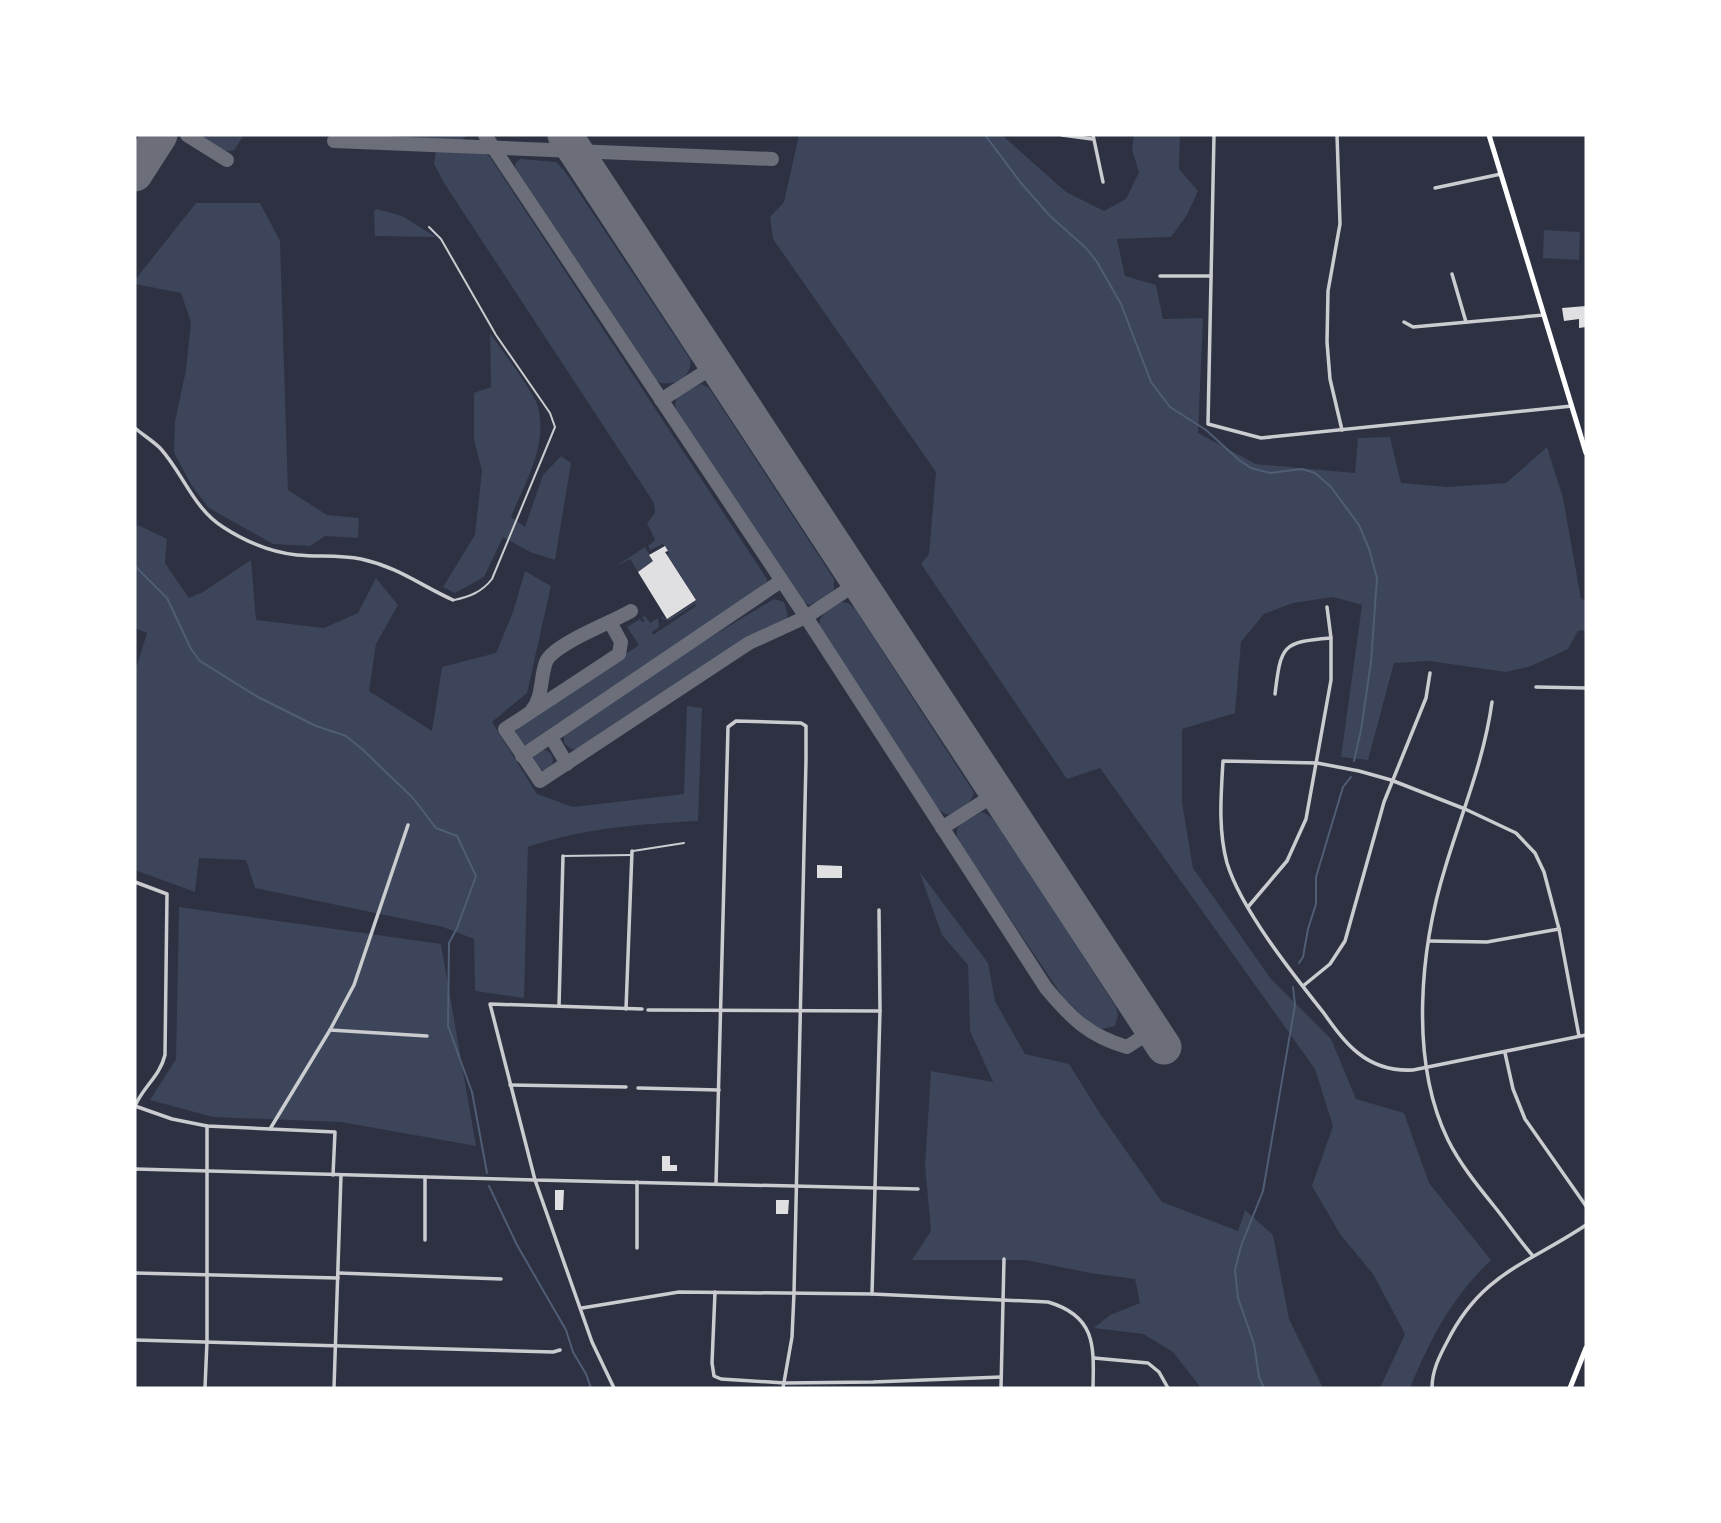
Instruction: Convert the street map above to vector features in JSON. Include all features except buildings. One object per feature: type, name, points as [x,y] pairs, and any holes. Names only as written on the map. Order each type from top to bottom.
[{"type":"main road","points":[[1489,135],[1586,453]]},
{"type":"main road","points":[[1570,1388],[1586,1348]]},
{"type":"street","points":[[1062,135],[1093,137],[1103,182]]},
{"type":"street","points":[[1214,135],[1208,424],[1261,438],[1572,406]]},
{"type":"street","points":[[1337,135],[1340,224],[1328,291],[1327,342],[1330,379],[1342,430]]},
{"type":"street","points":[[1435,188],[1501,174]]},
{"type":"street","points":[[1452,274],[1466,322]]},
{"type":"street","points":[[1160,276],[1211,276]]},
{"type":"street","points":[[1404,322],[1413,327],[1544,315]]},
{"type":"street","points":[[135,428],[160,448],[207,514],[236,535],[267,550],[361,559],[390,567],[453,600]]},
{"type":"street","points":[[1248,907],[1280,871],[1294,849],[1306,819],[1331,680],[1331,638],[1327,607]]},
{"type":"street","points":[[1275,694],[1280,658],[1290,645],[1305,640],[1331,638]]},
{"type":"street","points":[[1303,986],[1330,964],[1345,941],[1391,780],[1426,698],[1430,673]]},
{"type":"street","points":[[1536,687],[1586,688]]},
{"type":"street","points":[[1492,702],[1484,753],[1445,868],[1429,941],[1424,984],[1426,1069],[1434,1107],[1455,1153],[1533,1256]]},
{"type":"street","points":[[716,1184],[728,726],[736,721],[801,723],[806,726],[797,1187],[792,1337],[784,1385]]},
{"type":"street","points":[[1579,1037],[1559,929],[1544,872],[1529,846],[1506,827],[1391,780],[1317,763],[1223,761],[1223,845],[1231,874],[1248,907],[1303,986],[1350,1046],[1366,1059],[1398,1070],[1426,1069],[1579,1037],[1586,1035]]},
{"type":"street","points":[[270,1129],[354,985],[408,825]]},
{"type":"street","points":[[626,1009],[632,853]]},
{"type":"street","points":[[559,1006],[563,856]]},
{"type":"street","points":[[135,882],[166,894],[165,1055],[162,1069],[139,1095],[135,1106],[172,1119],[207,1126],[335,1132],[333,1175]]},
{"type":"street","points":[[872,1294],[880,1011],[879,910]]},
{"type":"street","points":[[1429,941],[1488,942],[1559,929]]},
{"type":"street","points":[[614,1388],[592,1342],[535,1180],[490,1004],[626,1009],[880,1011]]},
{"type":"street","points":[[330,1030],[427,1036]]},
{"type":"street","points":[[1505,1052],[1513,1089],[1525,1119],[1586,1206]]},
{"type":"street","points":[[510,1085],[626,1087]]},
{"type":"street","points":[[638,1088],[719,1090]]},
{"type":"street","points":[[205,1388],[207,1126]]},
{"type":"street","points":[[135,1169],[208,1173],[918,1189]]},
{"type":"street","points":[[334,1388],[341,1175]]},
{"type":"street","points":[[425,1177],[425,1240]]},
{"type":"street","points":[[637,1248],[638,1182]]},
{"type":"street","points":[[1432,1388],[1438,1359],[1469,1306],[1498,1277],[1586,1225]]},
{"type":"street","points":[[1001,1388],[1004,1259]]},
{"type":"street","points":[[135,1273],[501,1279]]},
{"type":"street","points":[[582,1308],[656,1294],[715,1292],[872,1294],[1048,1301],[1065,1308],[1087,1329],[1093,1345],[1093,1388]]},
{"type":"street","points":[[715,1292],[712,1363],[714,1376],[731,1381],[784,1385],[1001,1377]]},
{"type":"street","points":[[135,1340],[553,1352],[560,1350]]},
{"type":"street","points":[[1094,1358],[1148,1363],[1156,1368],[1168,1388]]},
{"type":"street","points":[[873,1382],[873,1388]]},
{"type":"lane","points":[[429,227],[441,239],[496,335],[550,414],[555,427],[492,579],[475,594],[453,600]]},
{"type":"lane","points":[[563,856],[632,853],[684,843]]},
{"type":"shaded area","points":[[198,135],[244,135],[234,150],[224,151]]},
{"type":"shaded area","points":[[373,135],[468,135],[455,141],[378,138]]},
{"type":"shaded area","points":[[799,135],[1002,135],[1066,192],[1104,211],[1126,199],[1139,172],[1132,150],[1134,135],[1180,135],[1179,169],[1198,191],[1187,215],[1171,237],[1117,239],[1125,276],[1156,285],[1163,319],[1203,318],[1198,433],[1256,464],[1355,473],[1358,438],[1390,437],[1401,483],[1447,487],[1506,483],[1547,447],[1563,498],[1581,599],[1586,600],[1586,630],[1578,631],[1568,649],[1531,666],[1506,672],[1429,661],[1394,663],[1368,760],[1341,757],[1362,605],[1333,597],[1293,603],[1264,614],[1241,642],[1235,713],[1182,729],[1182,802],[1193,868],[1271,979],[1331,1039],[1356,1099],[1404,1113],[1429,1183],[1491,1260],[1453,1304],[1426,1352],[1410,1388],[1380,1388],[1405,1334],[1373,1274],[1340,1234],[1312,1186],[1333,1126],[1315,1069],[1100,768],[1067,779],[921,564],[929,554],[936,472],[773,239],[770,217],[784,202]]},
{"type":"shaded area","points":[[436,150],[480,150],[490,157],[767,579],[767,586],[759,595],[530,745],[517,741],[516,731],[521,723],[639,645],[627,627],[640,619],[645,621],[642,617],[645,616],[650,623],[658,618],[659,627],[652,632],[653,635],[696,606],[695,604],[666,620],[696,599],[667,555],[669,553],[663,544],[650,550],[648,546],[655,540],[647,523],[655,513],[654,503],[444,183],[434,164]]},
{"type":"shaded area","points":[[520,159],[556,162],[564,170],[690,359],[688,371],[680,380],[668,383],[656,381],[516,169],[515,164]]},
{"type":"shaded area","points":[[196,203],[260,203],[280,241],[288,490],[327,515],[359,518],[358,538],[325,536],[310,546],[273,544],[209,508],[192,486],[174,453],[175,421],[186,370],[191,322],[181,293],[135,284],[135,280]]},
{"type":"shaded area","points":[[377,209],[402,216],[436,237],[375,236],[374,211]]},
{"type":"shaded area","points":[[1544,230],[1580,232],[1579,260],[1543,258]]},
{"type":"shaded area","points":[[490,333],[531,392],[538,407],[540,421],[534,464],[511,517],[525,527],[543,475],[561,456],[571,463],[555,560],[530,552],[503,537],[484,577],[455,593],[443,587],[475,535],[482,471],[474,440],[474,393],[491,387]]},
{"type":"shaded area","points":[[701,384],[709,388],[834,579],[834,590],[820,601],[809,605],[800,600],[678,415],[675,405],[677,397]]},
{"type":"shaded area","points":[[138,525],[167,539],[165,563],[189,598],[203,592],[251,560],[256,620],[324,628],[358,613],[376,578],[398,605],[376,644],[369,691],[432,731],[442,667],[496,653],[513,612],[525,571],[551,586],[527,693],[492,722],[537,794],[573,807],[684,794],[687,706],[702,708],[698,821],[591,831],[528,847],[524,998],[475,991],[474,939],[443,927],[255,888],[246,860],[199,858],[195,892],[135,870],[135,671],[147,633],[135,628],[135,528]]},
{"type":"shaded area","points":[[645,547],[653,561],[638,572],[630,559],[613,568]]},
{"type":"shaded area","points":[[774,599],[784,602],[788,616],[782,624],[733,647],[578,749],[571,749],[564,743],[564,735],[570,730],[699,644]]},
{"type":"shaded area","points":[[842,602],[855,609],[974,793],[970,801],[960,809],[948,815],[937,809],[819,629],[820,619]]},
{"type":"shaded area","points":[[543,750],[550,753],[553,760],[550,767],[543,770],[536,767],[533,760],[536,753]]},
{"type":"shaded area","points":[[982,812],[993,818],[1116,1007],[1118,1015],[1115,1026],[1102,1029],[1092,1025],[1063,997],[957,840],[957,829],[962,823]]},
{"type":"shaded area","points":[[919,871],[988,963],[995,1001],[1025,1054],[1069,1064],[1162,1202],[1238,1231],[1245,1210],[1273,1235],[1289,1319],[1323,1388],[1201,1388],[1173,1352],[1143,1334],[1094,1328],[1110,1315],[1140,1303],[1135,1279],[1025,1260],[912,1260],[931,1231],[925,1165],[931,1071],[993,1082],[970,1031],[968,965],[942,935]]},
{"type":"shaded area","points":[[179,907],[441,944],[476,1146],[341,1122],[213,1117],[150,1100],[176,1059]]},
{"type":"waterway","points":[[985,135],[1050,216],[1086,248],[1097,262],[1121,304],[1151,382],[1170,407],[1206,430],[1251,468],[1270,473],[1302,469],[1315,473],[1331,487],[1359,525],[1377,578],[1371,662],[1354,761]]},
{"type":"waterway","points":[[135,566],[167,598],[191,649],[200,661],[256,696],[316,726],[346,736],[413,798],[436,828],[457,836],[476,876],[449,943],[448,1026],[472,1092],[487,1173]]},
{"type":"waterway","points":[[1299,963],[1303,957],[1316,904],[1316,877],[1343,787],[1351,777]]},
{"type":"waterway","points":[[1264,1388],[1259,1377],[1254,1344],[1238,1298],[1235,1270],[1241,1246],[1263,1191],[1295,1005],[1293,987]]},
{"type":"waterway","points":[[489,1186],[517,1245],[566,1330],[573,1352],[591,1388]]},
{"type":"taxiway","points":[[187,135],[227,160]]},
{"type":"taxiway","points":[[485,135],[806,617],[1046,988],[1082,1025],[1114,1043],[1127,1047],[1153,1030]]},
{"type":"taxiway","points":[[334,141],[772,159]]},
{"type":"taxiway","points":[[661,400],[716,365]]},
{"type":"taxiway","points":[[522,756],[781,581]]},
{"type":"taxiway","points":[[610,622],[621,642],[619,654],[505,729],[540,781],[749,643],[806,617],[859,582]]},
{"type":"taxiway","points":[[532,710],[538,699],[546,662],[551,655],[571,641],[631,611]]},
{"type":"taxiway","points":[[551,737],[567,764]]},
{"type":"taxiway","points":[[942,828],[997,793]]},
{"type":"runway","points":[[135,174],[160,135]]},
{"type":"runway","points":[[565,135],[1164,1047]]}]
